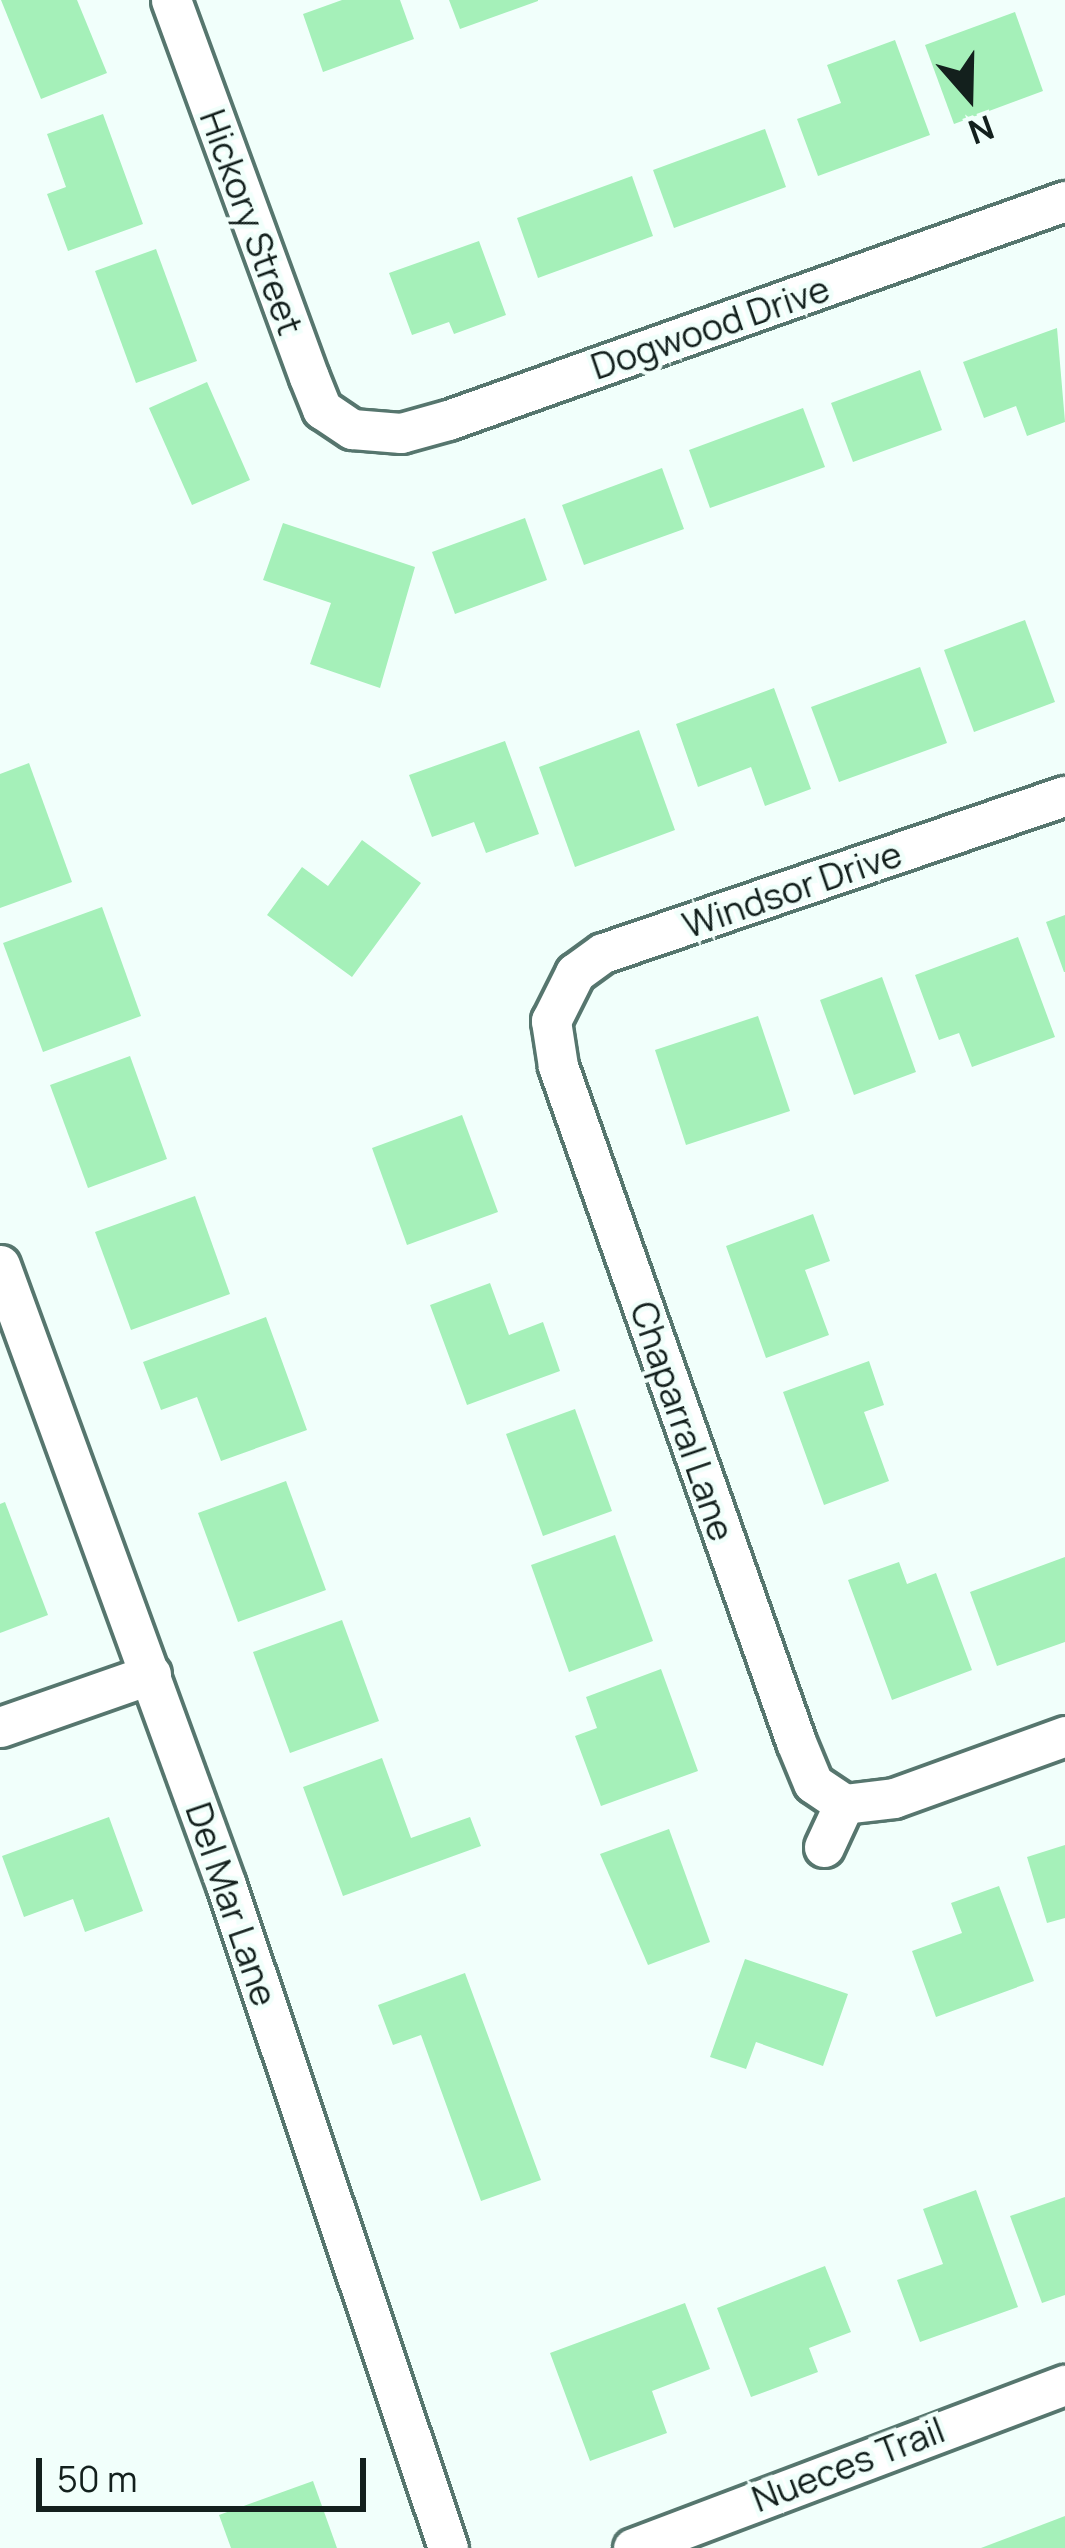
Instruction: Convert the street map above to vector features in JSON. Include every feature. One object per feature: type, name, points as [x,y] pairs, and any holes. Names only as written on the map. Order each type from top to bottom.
[{"type":"street","name":"Hickory Street","points":[[171,0],[322,409],[352,429]]},
{"type":"street","name":"Dogwood Drive","points":[[352,429],[401,433],[448,420],[1065,202]]},
{"type":"street","name":"Windsor Drive","points":[[551,1021],[575,973],[603,953],[1065,796]]},
{"type":"street","name":"Chaparral Lane","points":[[551,1021],[558,1066],[796,1742],[813,1784],[844,1804]]},
{"type":"street","name":"Del Mar Lane","points":[[0,1265],[152,1674],[448,2548]]},
{"type":"street","points":[[0,1727],[152,1674]]},
{"type":"street","points":[[824,1847],[844,1804],[894,1798],[1065,1736]]},
{"type":"street","name":"Nueces Trail","points":[[633,2548],[1065,2384]]},
{"type":"building","points":[[1,0],[77,0],[107,73],[41,99]]},
{"type":"building","points":[[342,0],[400,0],[414,39],[323,72],[303,14]]},
{"type":"building","points":[[449,0],[538,0],[538,1],[460,29]]},
{"type":"building","points":[[1015,12],[1043,91],[954,124],[925,45]]},
{"type":"building","points":[[895,40],[930,135],[818,176],[797,119],[841,103],[827,65]]},
{"type":"building","points":[[103,114],[143,224],[68,251],[47,194],[66,187],[47,134]]},
{"type":"building","points":[[765,129],[786,187],[674,228],[653,170]]},
{"type":"building","points":[[632,176],[653,236],[538,278],[517,218]]},
{"type":"building","points":[[479,241],[506,315],[454,334],[449,322],[412,335],[389,273]]},
{"type":"building","points":[[156,249],[197,361],[136,383],[95,271]]},
{"type":"building","points":[[1057,328],[1065,422],[1027,436],[1016,406],[984,418],[963,362]]},
{"type":"building","points":[[920,370],[942,430],[853,462],[831,403]]},
{"type":"building","points":[[207,382],[250,480],[192,505],[149,408]]},
{"type":"building","points":[[803,408],[825,467],[710,508],[689,450]]},
{"type":"building","points":[[662,468],[684,529],[584,565],[562,505]]},
{"type":"building","points":[[525,518],[547,580],[455,614],[432,552]]},
{"type":"building","points":[[283,523],[415,567],[380,688],[310,664],[331,603],[263,580]]},
{"type":"building","points":[[1025,620],[1055,702],[974,732],[944,650]]},
{"type":"building","points":[[920,667],[947,743],[839,782],[811,707]]},
{"type":"building","points":[[774,688],[811,789],[765,806],[751,767],[698,787],[676,724]]},
{"type":"building","points":[[639,730],[675,830],[575,867],[539,767]]},
{"type":"building","points":[[505,741],[539,834],[486,853],[474,822],[432,837],[409,775]]},
{"type":"building","points":[[29,763],[72,882],[0,908],[0,774]]},
{"type":"building","points":[[362,840],[421,883],[352,977],[267,915],[302,867],[328,886]]},
{"type":"building","points":[[102,907],[141,1016],[43,1052],[3,943]]},
{"type":"building","points":[[1065,915],[1065,972],[1064,972],[1046,922]]},
{"type":"building","points":[[1018,937],[1055,1037],[972,1067],[959,1033],[939,1040],[915,975]]},
{"type":"building","points":[[882,977],[916,1072],[854,1095],[820,1000]]},
{"type":"building","points":[[758,1016],[790,1111],[686,1145],[655,1050]]},
{"type":"building","points":[[130,1056],[167,1159],[88,1188],[50,1085]]},
{"type":"building","points":[[462,1115],[498,1212],[407,1245],[372,1148]]},
{"type":"building","points":[[195,1196],[230,1294],[131,1330],[95,1232]]},
{"type":"building","points":[[813,1214],[830,1261],[805,1270],[829,1335],[766,1358],[726,1246]]},
{"type":"building","points":[[490,1283],[509,1335],[543,1322],[560,1371],[467,1405],[430,1305]]},
{"type":"building","points":[[266,1317],[307,1430],[221,1461],[197,1397],[161,1410],[143,1362]]},
{"type":"building","points":[[869,1361],[884,1405],[864,1412],[889,1481],[824,1505],[783,1392]]},
{"type":"building","points":[[575,1409],[612,1511],[543,1536],[506,1434]]},
{"type":"building","points":[[286,1481],[326,1590],[238,1622],[198,1513]]},
{"type":"building","points":[[5,1502],[48,1615],[0,1633],[0,1504]]},
{"type":"building","points":[[615,1535],[653,1641],[569,1672],[531,1565]]},
{"type":"building","points":[[1065,1557],[1065,1642],[997,1666],[970,1592]]},
{"type":"building","points":[[899,1562],[907,1584],[936,1573],[972,1670],[892,1700],[848,1580]]},
{"type":"building","points":[[342,1620],[379,1721],[290,1753],[253,1652]]},
{"type":"building","points":[[661,1669],[698,1771],[601,1806],[575,1736],[597,1728],[586,1697]]},
{"type":"building","points":[[382,1758],[411,1838],[470,1817],[481,1846],[343,1896],[303,1787]]},
{"type":"building","points":[[109,1817],[143,1911],[85,1932],[73,1899],[24,1917],[2,1856]]},
{"type":"building","points":[[669,1829],[710,1942],[648,1965],[600,1854]]},
{"type":"building","points":[[1065,1845],[1065,1918],[1047,1923],[1027,1857]]},
{"type":"building","points":[[999,1886],[1034,1981],[936,2017],[912,1951],[962,1933],[951,1903]]},
{"type":"building","points":[[745,1959],[848,1994],[823,2066],[756,2042],[746,2069],[710,2057]]},
{"type":"building","points":[[465,1973],[541,2180],[481,2201],[421,2035],[393,2045],[378,2005]]},
{"type":"building","points":[[976,2190],[1018,2307],[920,2342],[897,2280],[943,2264],[923,2209]]},
{"type":"building","points":[[1065,2197],[1065,2295],[1042,2303],[1010,2216]]},
{"type":"building","points":[[825,2266],[851,2332],[809,2348],[818,2372],[751,2397],[717,2308]]},
{"type":"building","points":[[685,2303],[710,2369],[652,2391],[667,2433],[590,2461],[550,2353]]},
{"type":"building","points":[[313,2481],[337,2548],[231,2548],[219,2515]]},
{"type":"building","points":[[1065,2516],[1065,2548],[981,2548]]}]
